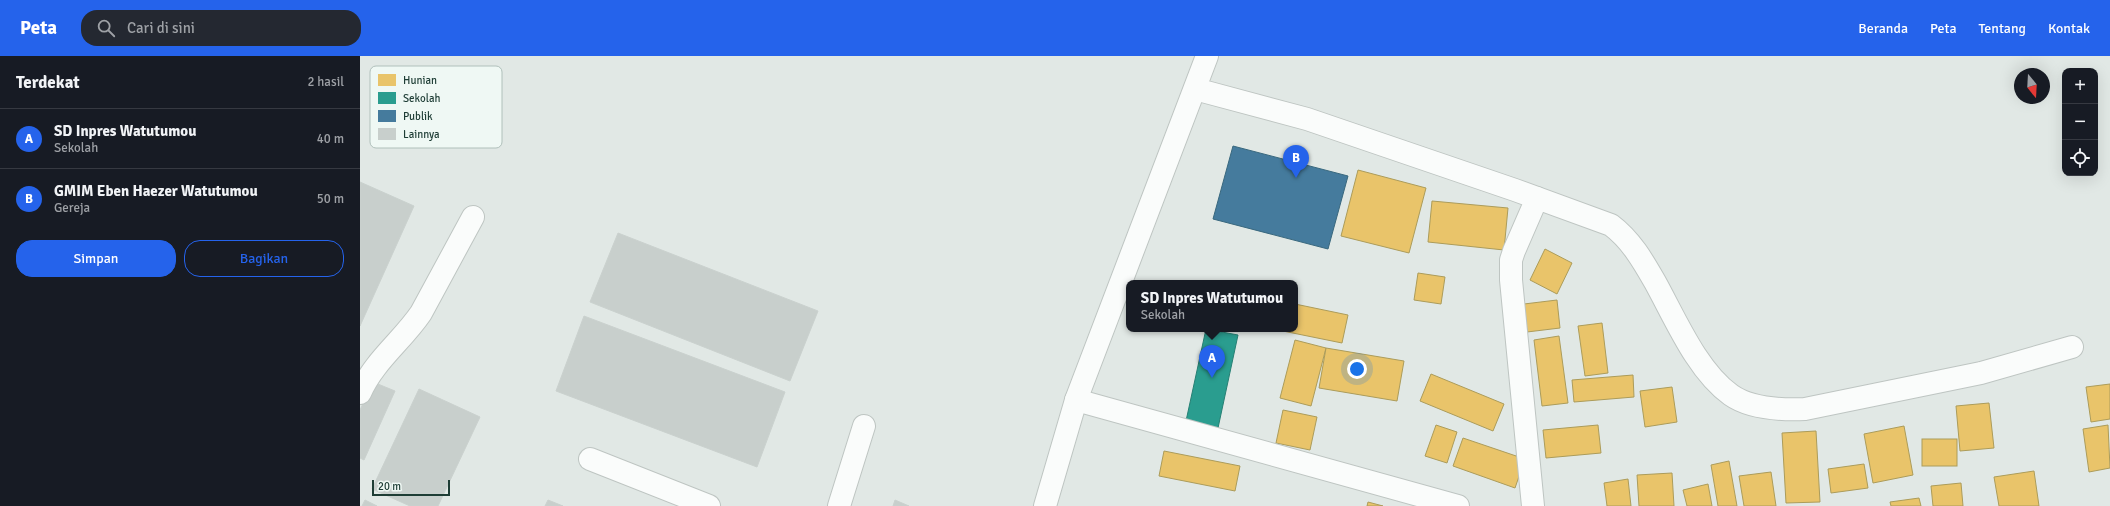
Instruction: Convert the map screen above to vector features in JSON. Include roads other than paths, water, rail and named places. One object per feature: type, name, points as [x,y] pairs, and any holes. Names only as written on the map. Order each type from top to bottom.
[{"type":"street","points":[[1044,506],[1076,400],[1207,56]]},
{"type":"street","points":[[1195,90],[1306,119],[1598,220],[1621,233],[1643,260],[1688,343],[1716,382],[1732,396],[1758,406],[1788,410],[1805,409],[1849,401],[1981,373],[2072,347]]},
{"type":"street","points":[[1533,506],[1510,280],[1511,260],[1537,198]]},
{"type":"street","points":[[360,393],[366,378],[376,364],[412,327],[421,313],[472,217]]},
{"type":"street","points":[[1076,400],[1458,506]]},
{"type":"street","points":[[839,506],[864,426]]},
{"type":"street","points":[[590,459],[709,506]]},
{"type":"place","name":"GMIM Eben Haezer Watutumou","points":[[1296,178]]},
{"type":"place","name":"SD Inpres Watutumou","points":[[1212,378]]}]
